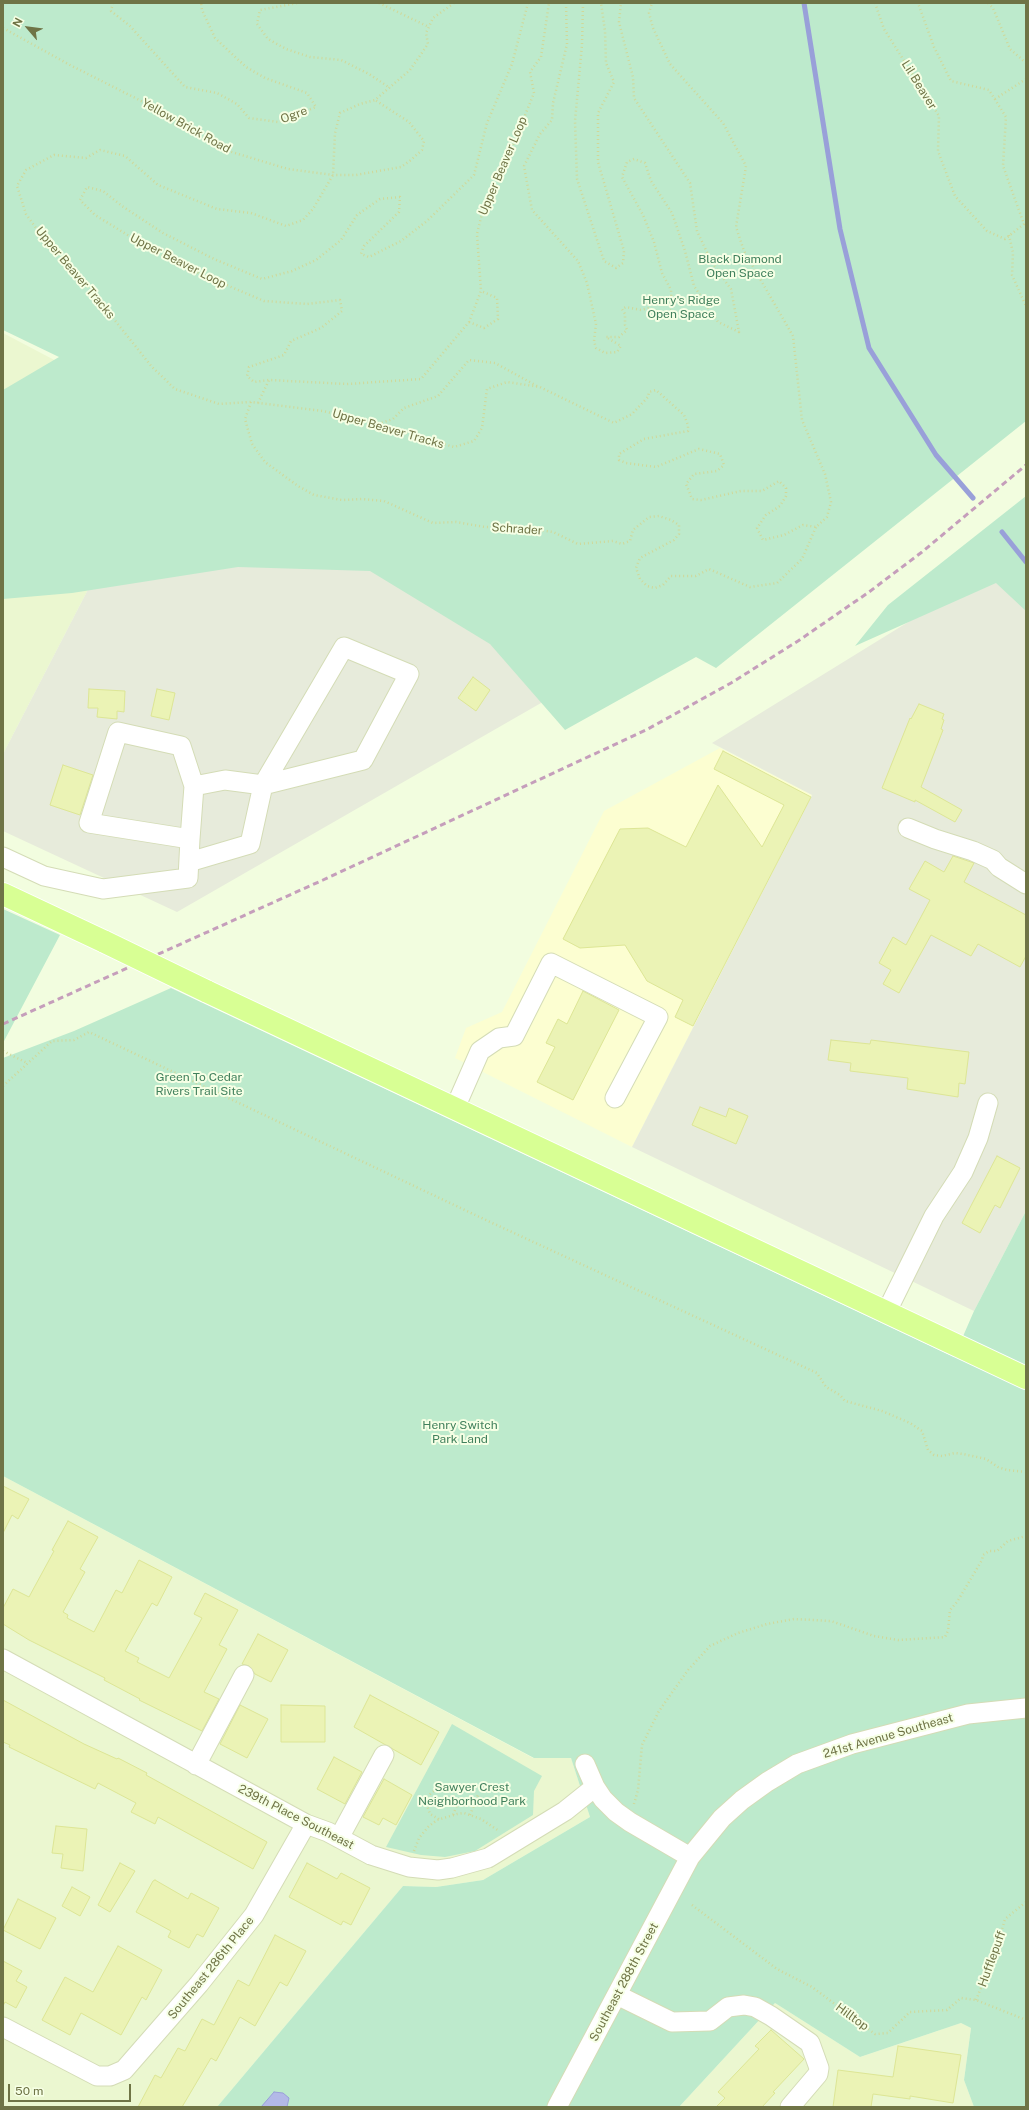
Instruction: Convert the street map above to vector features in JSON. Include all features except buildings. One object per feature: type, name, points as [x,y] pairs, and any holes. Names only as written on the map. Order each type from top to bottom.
[{"type":"main road","points":[[3,894],[1026,1378]]},
{"type":"street","points":[[189,862],[250,844],[263,785],[344,647],[409,674],[363,760],[263,785],[225,780],[194,786]]},
{"type":"street","points":[[3,857],[44,876],[103,889],[188,878],[194,786],[181,746],[118,732],[89,823],[190,839]]},
{"type":"street","points":[[908,828],[934,839],[973,851],[993,860],[999,868],[1026,884]]},
{"type":"street","points":[[455,1108],[480,1051],[499,1038],[514,1036],[551,963],[658,1016],[615,1098]]},
{"type":"street","points":[[887,1311],[934,1216],[963,1172],[978,1138],[988,1104]]},
{"type":"street","name":"239th Place Southeast","points":[[3,1659],[306,1824],[339,1838],[371,1855],[409,1867],[438,1870],[452,1868],[488,1858],[510,1846],[565,1810],[595,1787]]},
{"type":"street","points":[[196,1764],[244,1675]]},
{"type":"street","name":"241st Avenue Southeast","points":[[690,1857],[722,1818],[742,1800],[767,1782],[798,1764],[852,1744],[968,1714],[1026,1708]]},
{"type":"street","points":[[339,1838],[384,1755]]},
{"type":"street","points":[[585,1764],[595,1787],[603,1799],[630,1822],[690,1857]]},
{"type":"street","name":"Southeast 286th Place","points":[[3,2027],[86,2072],[97,2076],[115,2074],[124,2070],[155,2036],[254,1915],[306,1824]]},
{"type":"street","name":"Southeast 288th Street","points":[[557,2107],[690,1857]]},
{"type":"street","points":[[617,1995],[672,2022],[710,2021],[728,2007],[744,2005],[755,2007],[771,2016],[810,2043],[819,2068],[818,2074],[790,2107]]},
{"type":"path","name":"Ogre","points":[[113,3],[111,11],[130,26],[185,88],[217,93],[237,104],[249,118],[278,122],[316,107],[307,93],[265,78],[246,67],[215,38],[202,10],[201,3]]},
{"type":"path","points":[[297,3],[260,10],[257,24],[268,39],[286,49],[310,57],[341,60],[369,74],[390,88]]},
{"type":"path","points":[[379,3],[429,27]]},
{"type":"path","points":[[333,175],[335,133],[340,113],[360,104],[375,100],[410,70],[428,44],[426,33],[433,18],[454,3]]},
{"type":"path","name":"Upper Beaver Loop","points":[[528,3],[512,64],[487,123],[474,175],[427,221],[401,241],[369,257],[361,254],[364,246],[399,212],[400,197],[380,199],[357,215],[341,240],[316,260],[292,271],[262,279],[214,259],[163,233],[122,206],[103,191],[87,187],[80,200],[95,215],[152,250],[203,275],[264,301],[307,304],[340,300],[342,311],[321,328],[291,342],[284,355],[249,366],[247,376],[254,382],[269,380],[347,384],[421,379],[468,322],[481,291],[477,234],[478,227],[484,205],[494,192],[534,93],[530,72],[541,57],[549,3]]},
{"type":"path","name":"Upper Beaver Loop","points":[[566,3],[567,44],[553,103],[552,120],[540,134],[524,166],[532,210],[578,261],[587,283],[596,324],[594,341],[596,348],[605,352],[617,352],[621,346],[606,337],[619,337],[627,330],[625,325],[625,314],[622,309],[626,307],[641,310],[649,308],[661,314],[672,310],[671,290],[662,273],[654,242],[643,215],[622,177],[627,162],[634,159],[645,163],[650,181],[672,213],[685,251],[694,286],[718,322],[739,332],[732,288],[712,263],[697,231],[690,183],[634,98],[633,77],[619,22],[621,3]]},
{"type":"path","points":[[583,3],[582,45],[574,121],[578,179],[604,261],[616,268],[623,263],[624,251],[598,162],[598,113],[614,82],[606,64],[605,31],[601,3]]},
{"type":"path","points":[[652,3],[649,13],[653,28],[670,64],[723,123],[746,166],[736,227],[744,251],[793,336],[802,420],[825,474],[830,502],[827,517],[816,527]]},
{"type":"path","name":"Lil Beaver","points":[[875,3],[884,29],[939,116],[938,151],[955,196],[987,231],[1005,239],[1009,235]]},
{"type":"path","points":[[918,3],[934,47],[950,81],[990,90],[1006,117],[1003,166],[1024,224],[1009,235],[1013,253],[1012,275],[1026,306]]},
{"type":"path","points":[[988,3],[993,8],[1010,49],[1026,63]]},
{"type":"path","name":"Yellow Brick Road","points":[[3,28],[70,66],[163,112],[225,150],[288,169],[333,175],[356,175],[401,167],[422,150],[424,141],[409,122],[375,100]]},
{"type":"path","points":[[995,98],[1026,79]]},
{"type":"path","name":"Upper Beaver Tracks","points":[[333,175],[313,209],[303,220],[286,226],[251,213],[217,209],[158,185],[125,156],[100,150],[86,158],[54,155],[26,170],[17,186],[26,214],[46,242],[74,269],[152,367],[175,390],[219,404],[251,402],[323,411],[377,424],[454,447],[474,441],[482,428],[487,389],[507,382],[540,387],[614,423],[632,414],[648,397],[649,392],[656,390],[684,415],[688,425],[688,431],[644,439],[619,454],[619,460],[626,463],[656,467],[698,449],[720,454],[724,465],[717,471],[694,474],[686,484],[692,498],[701,500],[741,491],[762,491],[779,481],[786,488],[786,496],[780,506],[766,515],[757,528],[762,540],[784,536],[803,525],[816,527]]},
{"type":"path","points":[[468,322],[484,328],[498,319],[497,298],[481,291]]},
{"type":"path","points":[[377,424],[393,419],[404,408],[438,396],[469,360],[495,363],[540,387]]},
{"type":"path","points":[[258,403],[269,380]]},
{"type":"path","name":"Schrader","points":[[251,402],[245,419],[252,444],[264,462],[298,486],[314,495],[342,500],[362,499],[384,501],[433,523],[456,522],[485,527],[533,529],[553,532],[578,544],[613,541],[622,544],[630,541],[633,530],[649,518],[659,516],[671,520],[679,525],[679,534],[674,540],[640,558],[636,568],[640,579],[647,586],[655,588],[662,585],[671,576],[696,576],[709,570],[750,587],[777,583],[802,559],[816,527]]},
{"type":"path","points":[[3,1086],[14,1078],[27,1063],[52,1041],[74,1040],[89,1032],[488,1221],[817,1373],[826,1387],[840,1395],[845,1401],[882,1411],[910,1423],[922,1431],[928,1450],[934,1455],[963,1454],[986,1459],[998,1467],[1006,1470],[1026,1472]]},
{"type":"path","points":[[3,1051],[27,1063]]},
{"type":"path","points":[[630,1822],[638,1790],[642,1745],[659,1710],[688,1670],[710,1646],[738,1633],[767,1624],[794,1620],[832,1621],[874,1636],[898,1640],[945,1637],[948,1632],[950,1610],[957,1602],[982,1560],[983,1555],[989,1551],[997,1551],[1008,1541],[1026,1536]]},
{"type":"path","points":[[438,1819],[430,1814],[426,1803],[427,1797],[436,1789],[449,1790],[453,1794],[457,1805],[452,1815]]},
{"type":"path","points":[[470,1815],[478,1795]]},
{"type":"path","points":[[409,1867],[419,1838],[428,1827],[438,1819],[452,1815],[464,1813],[492,1825],[510,1846]]},
{"type":"path","name":"Hufflepuff","points":[[976,2000],[995,1954],[1006,1919],[1026,1902]]},
{"type":"path","name":"Hilltop","points":[[692,1905],[777,1969],[812,1987],[875,2034],[888,2033],[910,2012],[947,2010],[961,1998],[976,2000],[1026,2020]]},
{"type":"shaded area","points":[[3,333],[174,423],[3,754]]},
{"type":"shaded area","points":[[174,423],[595,672],[177,912],[3,831],[3,754]]},
{"type":"shaded area","points":[[991,571],[1026,606],[1026,1211],[974,1311],[632,1147],[812,795],[712,743]]},
{"type":"shaded area","points":[[720,748],[812,795],[632,1147],[455,1058],[466,1028],[502,1012],[604,811]]},
{"type":"shaded area","points":[[3,1476],[533,1758],[571,1758],[590,1817],[483,1880],[436,1887],[403,1886],[217,2107],[3,2107]]},
{"type":"shaded area","points":[[775,2003],[860,2057],[961,2023],[971,2028],[964,2080],[974,2107],[679,2107]]},
{"type":"green space","name":"Henry's Ridge Open Space","points":[[3,3],[1026,3],[1026,421],[716,668],[696,657],[565,730],[490,644],[370,571],[238,567],[72,593],[3,599],[3,390],[59,357],[3,330]]},
{"type":"green space","points":[[1026,496],[1026,611],[996,583],[855,646],[888,605]]},
{"type":"green space","points":[[3,909],[60,935],[3,1043]]},
{"type":"green space","points":[[171,988],[954,1357],[974,1311],[1026,1211],[1026,2107],[974,2107],[964,2080],[971,2028],[961,2023],[860,2057],[775,2003],[679,2107],[217,2107],[403,1886],[436,1887],[483,1880],[590,1817],[571,1758],[534,1758],[3,1476],[3,1058],[74,1031]]},
{"type":"green space","name":"Sawyer Crest Neighborhood Park","points":[[452,1724],[542,1776],[534,1791],[533,1815],[475,1851],[445,1857],[421,1855],[386,1847]]},
{"type":"water","points":[[274,2092],[283,2093],[289,2098],[287,2107],[261,2107]]},
{"type":"waterway","points":[[804,3],[840,229],[869,348],[936,455],[973,498]]},
{"type":"waterway","points":[[1002,532],[1026,562]]},
{"type":"railway","points":[[3,1024],[323,880],[646,730],[731,683],[798,641],[869,592],[922,552],[1026,465]]},
{"type":"park label","name":"Black Diamond Open Space","points":[[740,266]]},
{"type":"park label","name":"Green To Cedar Rivers Trail Site","points":[[199,1084]]},
{"type":"park label","name":"Henry Switch Park Land","points":[[460,1432]]}]
